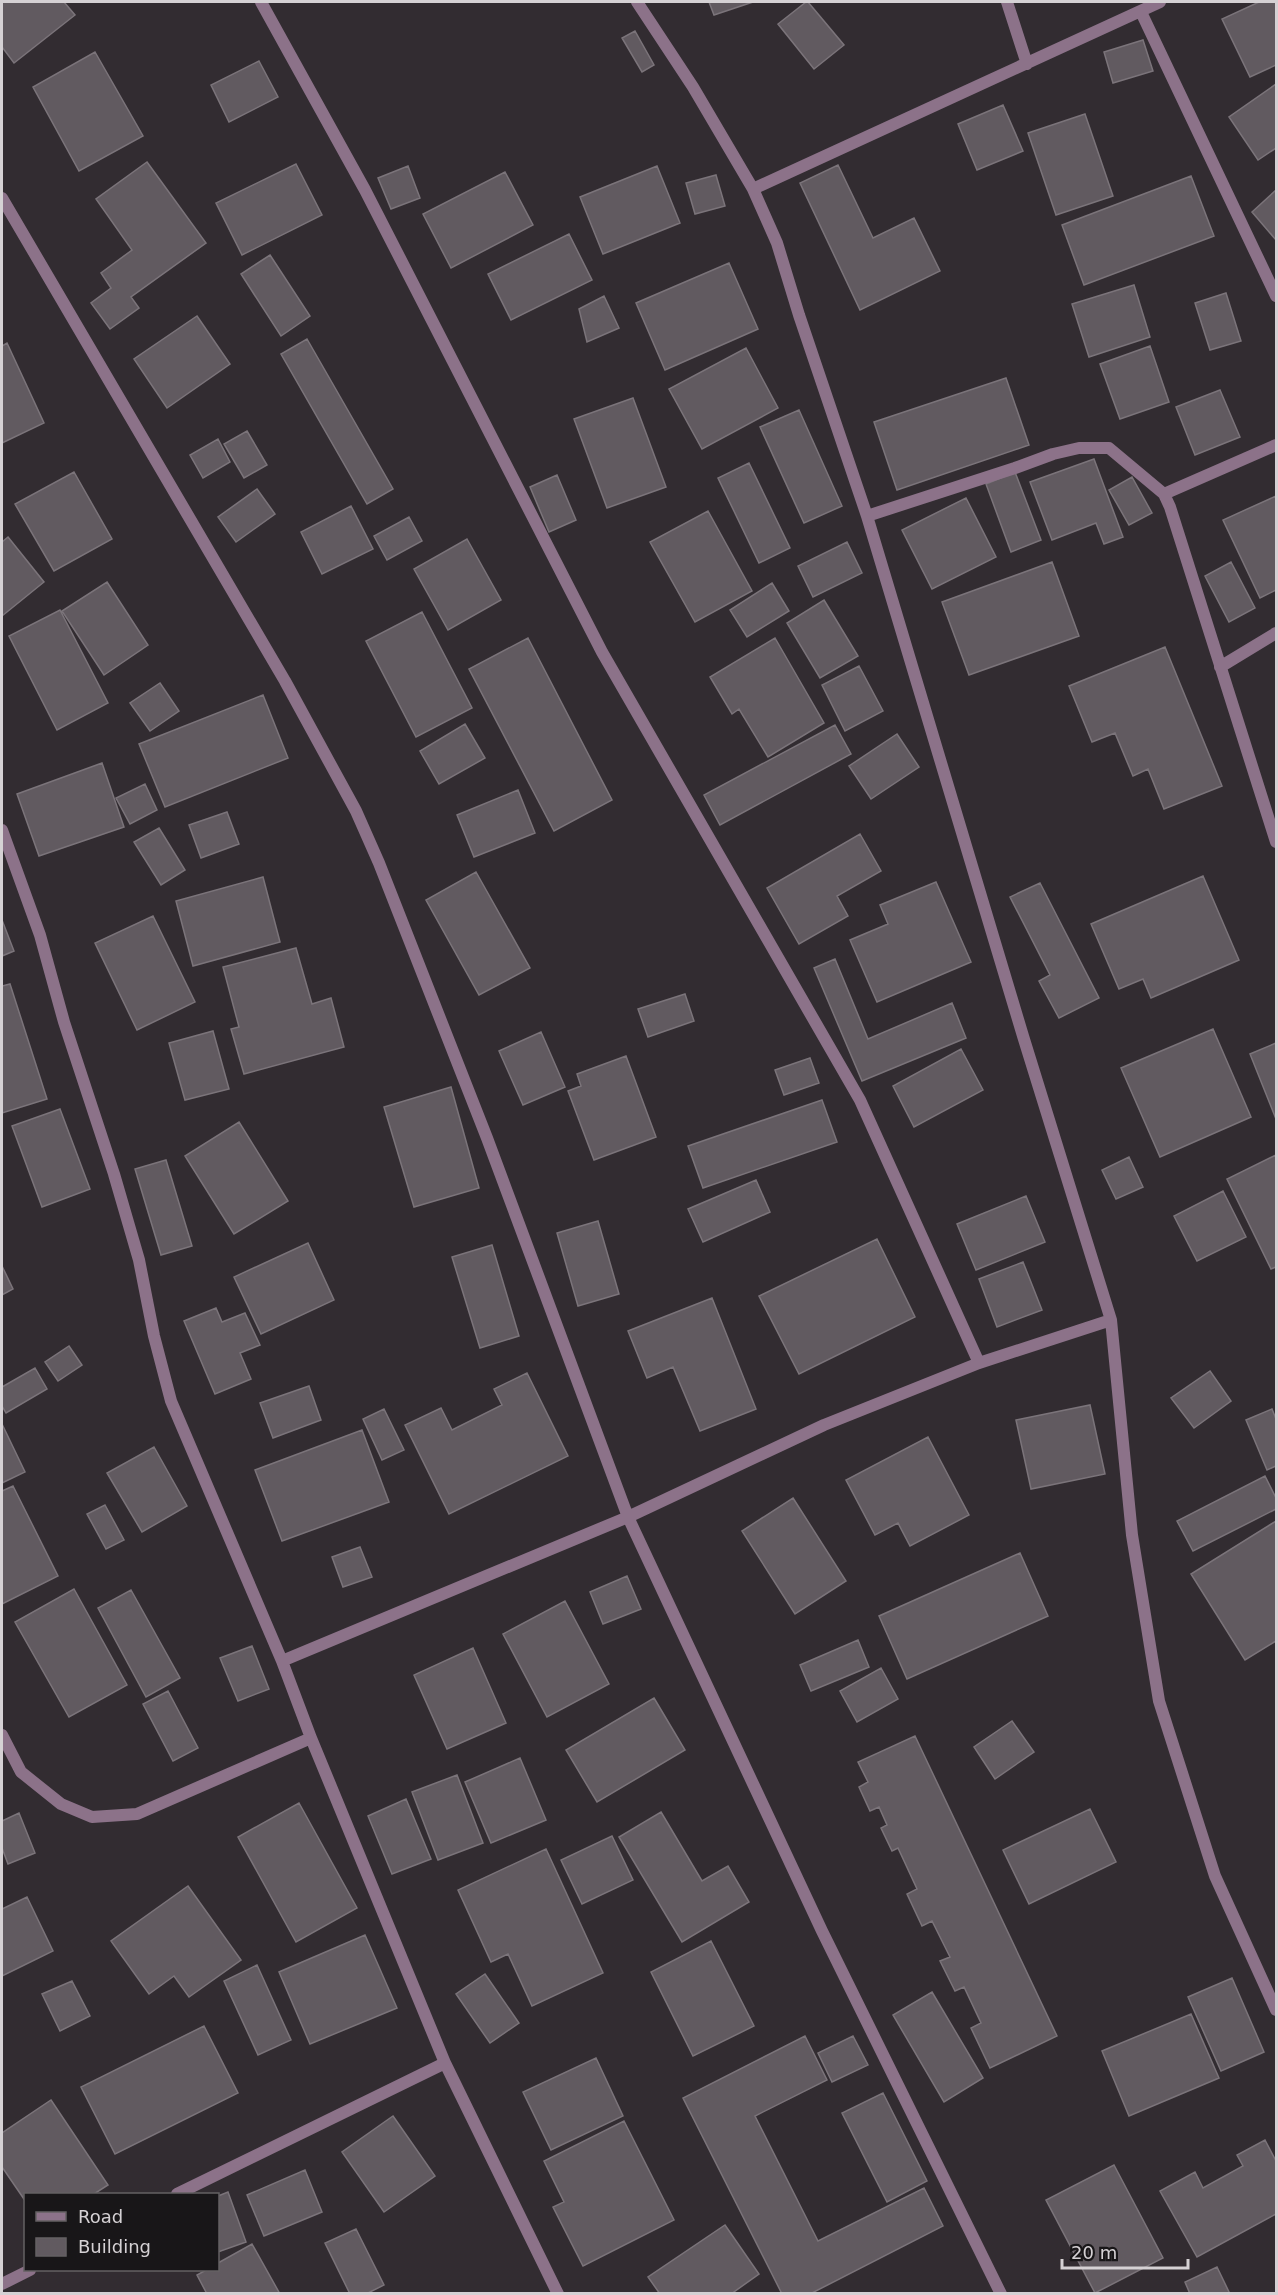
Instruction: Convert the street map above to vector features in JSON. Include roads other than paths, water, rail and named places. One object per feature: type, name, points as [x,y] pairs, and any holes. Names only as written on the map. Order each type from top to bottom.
[{"type":"street","points":[[261,2],[365,190],[602,652],[860,1100],[979,1363]]},
{"type":"street","points":[[637,2],[693,87],[753,189],[777,243],[867,516],[1111,1320],[1132,1535],[1159,1701],[1215,1876],[1276,2010]]},
{"type":"street","points":[[1007,2],[1027,64]]},
{"type":"street","points":[[753,189],[1160,2]]},
{"type":"street","points":[[1142,12],[1276,296]]},
{"type":"street","points":[[2,198],[285,681],[356,811],[379,863],[487,1138],[628,1517],[817,1920],[1001,2294]]},
{"type":"street","points":[[1164,494],[1276,445]]},
{"type":"street","points":[[867,516],[1053,454],[1079,448],[1109,448],[1164,494],[1170,507],[1276,842]]},
{"type":"street","points":[[1220,667],[1276,633]]},
{"type":"street","points":[[2,830],[40,936],[64,1022],[114,1174],[139,1260],[154,1336],[171,1401],[282,1661],[311,1738],[445,2063],[558,2294]]},
{"type":"street","points":[[282,1661],[628,1517],[824,1425],[979,1363],[1111,1320]]},
{"type":"street","points":[[2,1735],[21,1772],[61,1804],[92,1817],[137,1814],[311,1738]]},
{"type":"street","points":[[179,2193],[445,2063]]},
{"type":"street","points":[[2,2284],[28,2271]]}]
